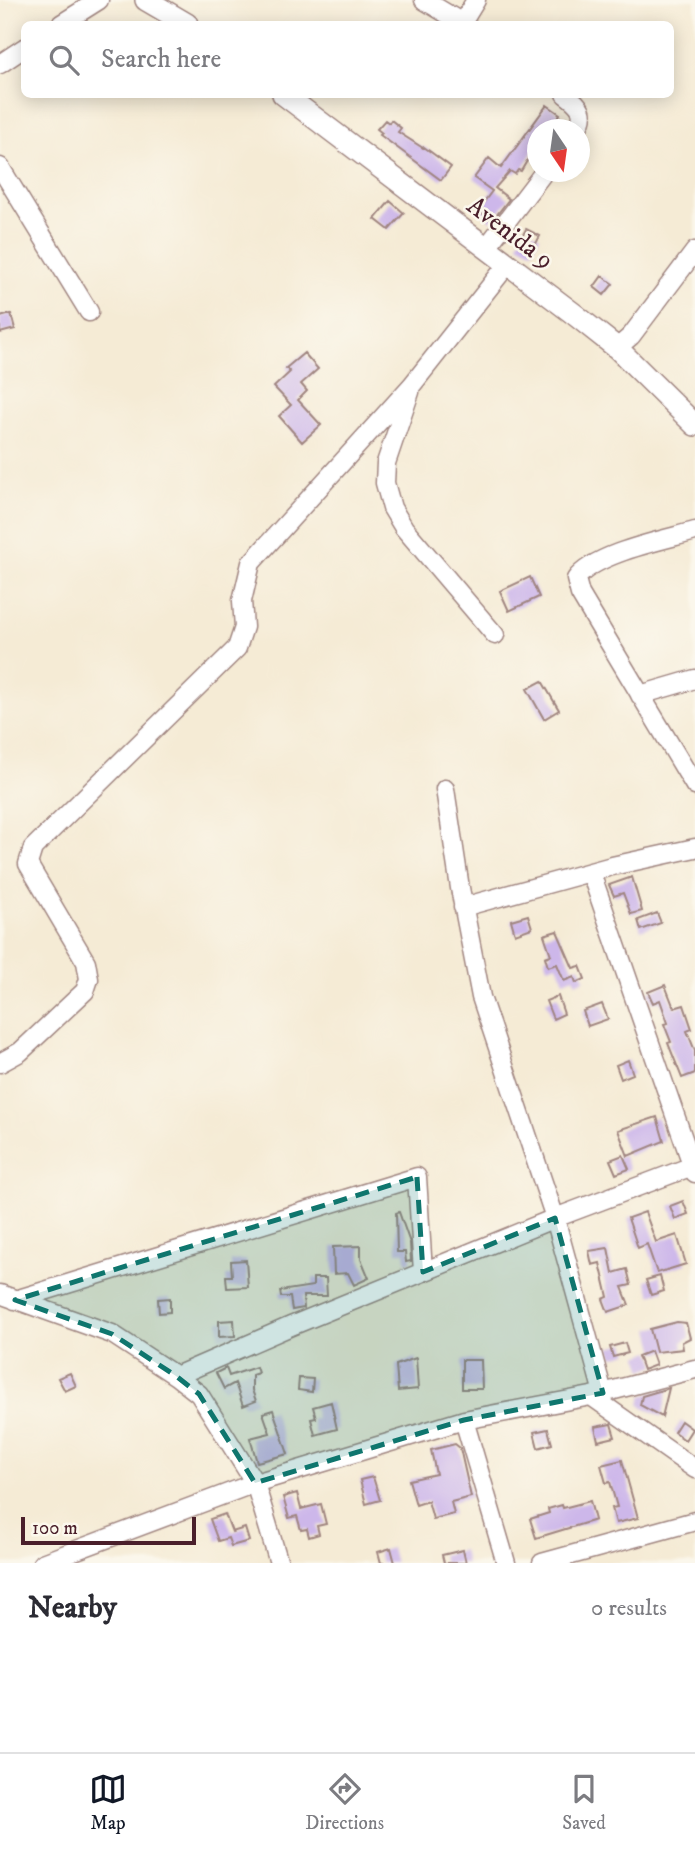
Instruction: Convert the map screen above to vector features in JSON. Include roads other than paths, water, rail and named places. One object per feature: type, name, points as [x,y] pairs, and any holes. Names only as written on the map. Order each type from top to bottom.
[{"type":"main road","points":[[146,0],[182,21]]},
{"type":"main road","name":"Avenida 9","points":[[288,98],[617,348],[695,425]]},
{"type":"street","points":[[66,21],[99,0]]},
{"type":"street","points":[[424,0],[458,21]]},
{"type":"street","points":[[465,21],[476,0]]},
{"type":"street","points":[[0,64],[21,50]]},
{"type":"street","points":[[571,98],[579,104],[582,119]]},
{"type":"street","points":[[0,167],[89,312]]},
{"type":"street","points":[[486,248],[536,182]]},
{"type":"street","points":[[617,348],[631,336],[695,251]]},
{"type":"street","points":[[0,1063],[20,1052],[85,991],[89,979],[86,962],[28,864],[33,848],[236,648],[244,627],[242,601],[251,563],[412,385],[507,265]]},
{"type":"street","points":[[412,385],[386,463],[385,483],[392,508],[404,528],[495,635]]},
{"type":"street","points":[[695,531],[631,548],[583,569],[576,579],[580,594],[695,786]]},
{"type":"street","points":[[640,695],[695,679]]},
{"type":"street","points":[[445,789],[463,907],[481,997],[555,1218],[597,1394],[695,1469]]},
{"type":"street","points":[[463,907],[612,866],[695,848]]},
{"type":"street","points":[[176,1376],[555,1218],[694,1168],[591,873]]},
{"type":"street","points":[[7,1297],[417,1177],[423,1272]]},
{"type":"street","points":[[7,1297],[112,1334],[199,1394],[255,1483],[279,1563]]},
{"type":"street","points":[[42,1563],[255,1483],[464,1420],[597,1394],[695,1369]]},
{"type":"street","points":[[464,1420],[506,1563]]},
{"type":"street","points":[[542,1563],[695,1521]]}]
